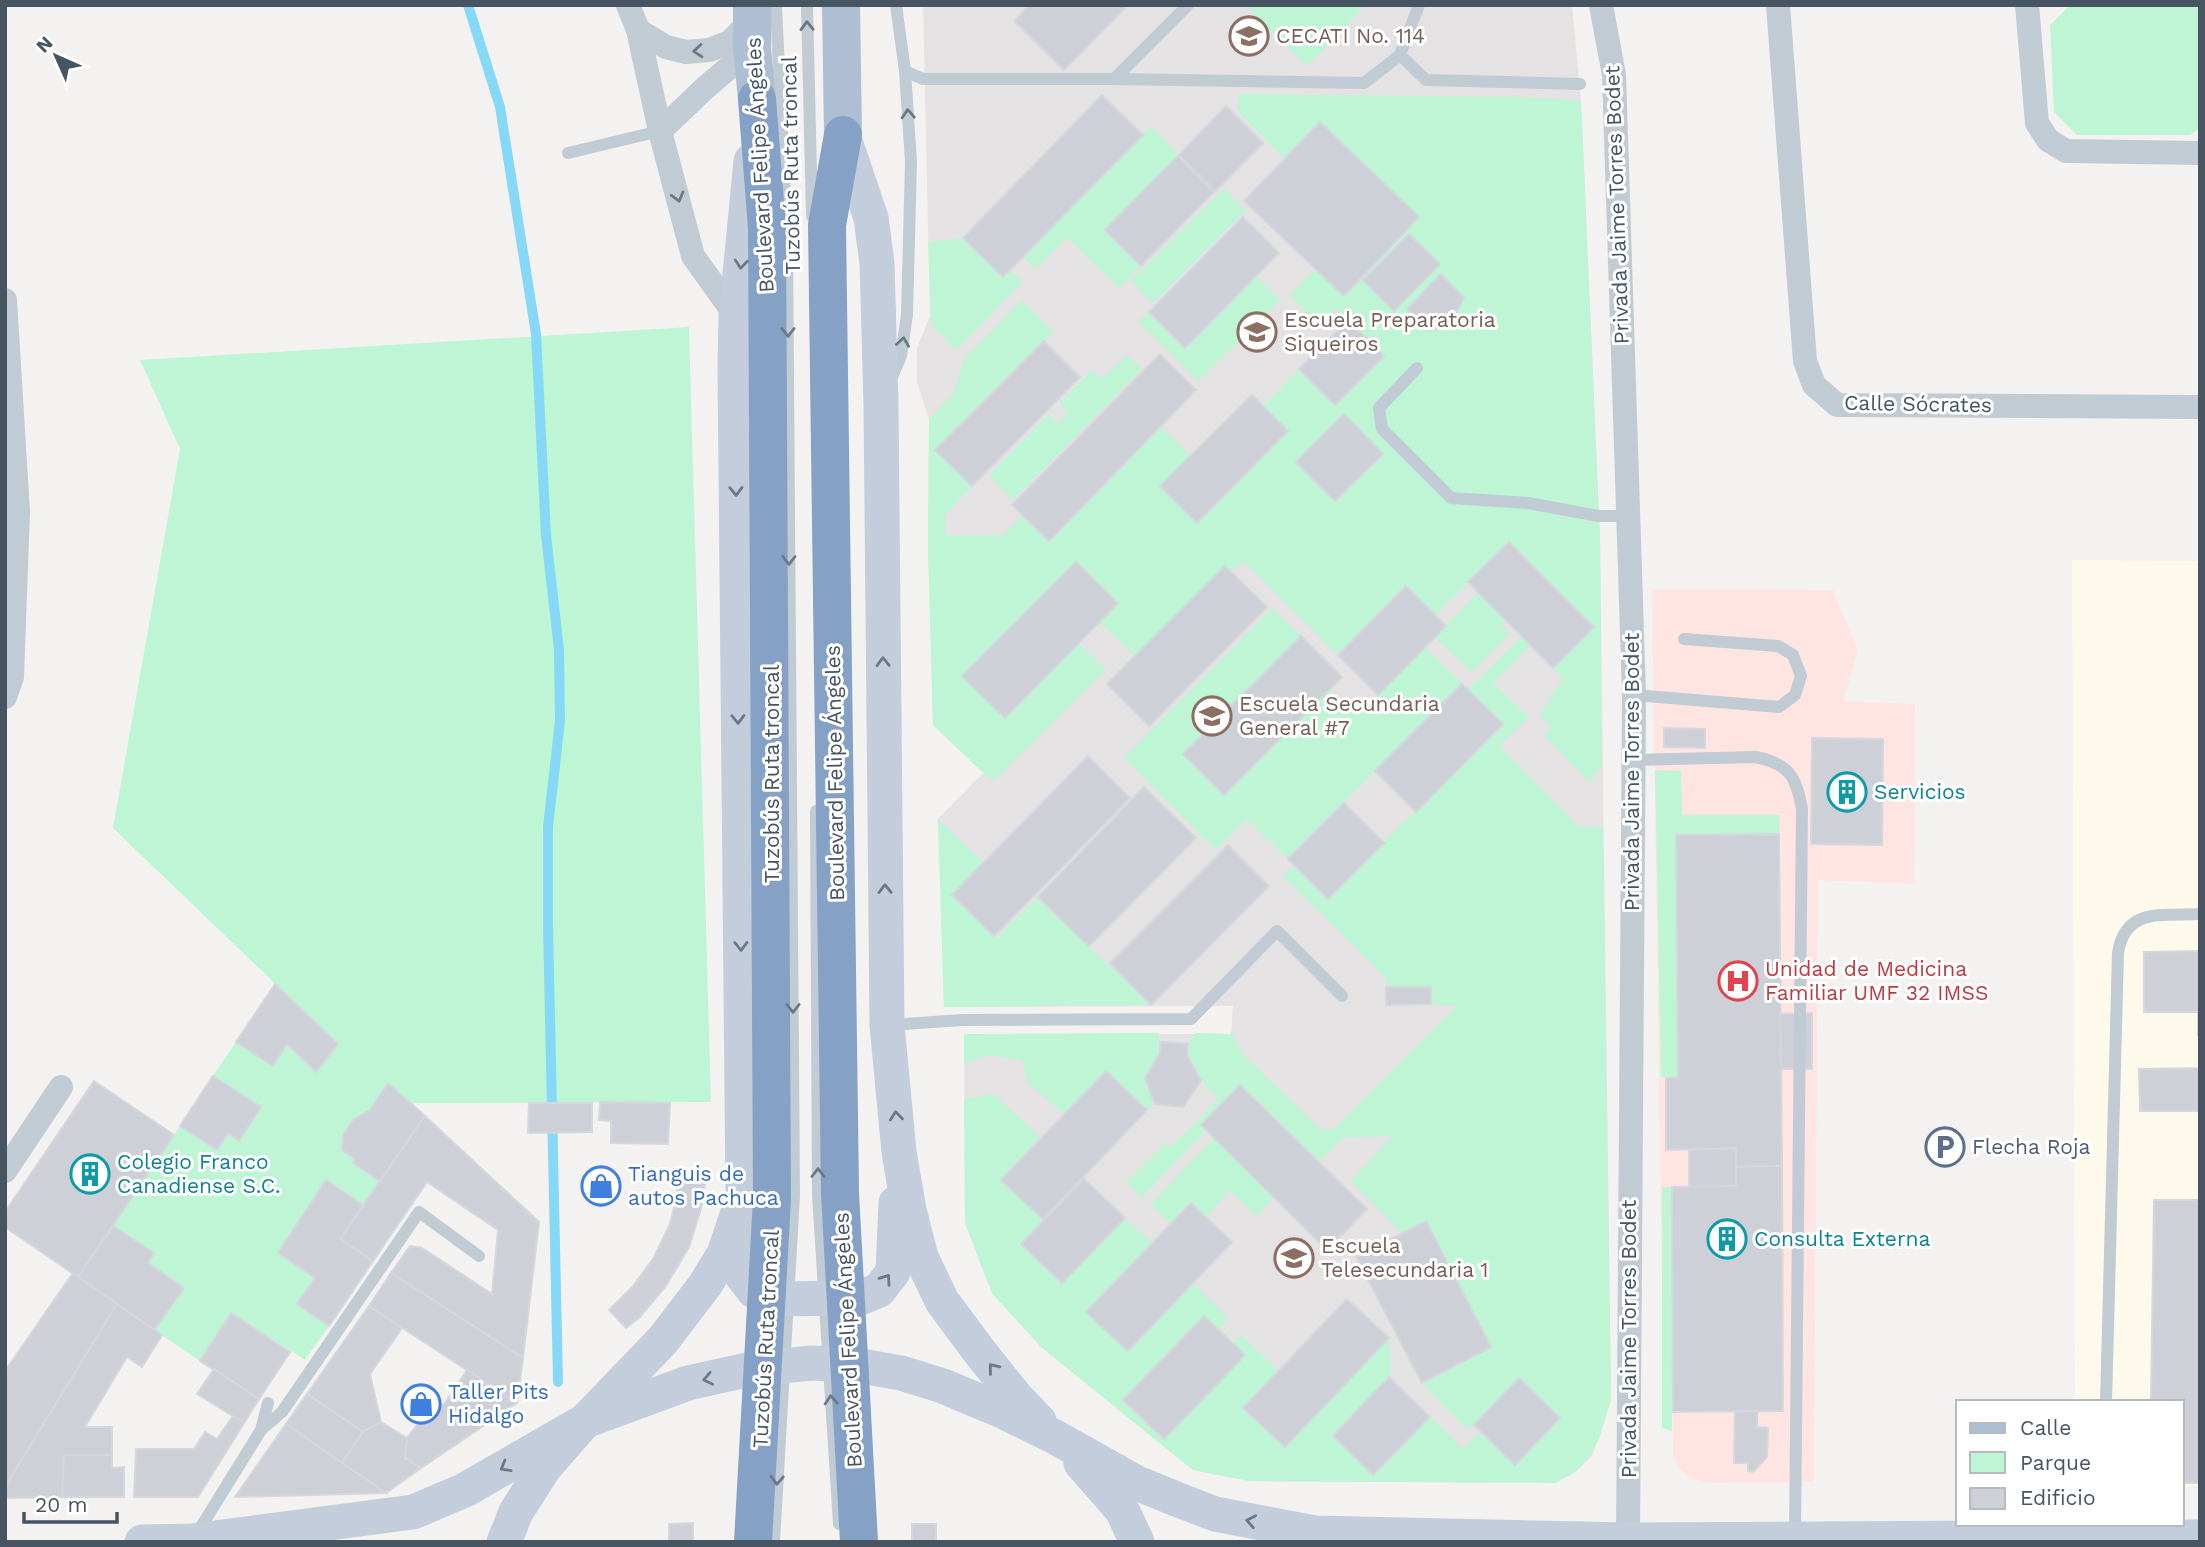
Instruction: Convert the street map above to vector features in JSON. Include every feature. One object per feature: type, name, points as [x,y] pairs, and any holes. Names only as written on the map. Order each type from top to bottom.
[{"type":"highway","name":"Boulevard Felipe Ángeles","points":[[753,1542],[772,1199],[777,234],[757,99]]},
{"type":"highway","name":"Boulevard Felipe Ángeles","points":[[843,135],[820,226],[841,1193],[859,1542]]},
{"type":"main road","name":"Boulevard Felipe Ángeles","points":[[841,5],[843,135]]},
{"type":"main road","name":"Boulevard Felipe Ángeles","points":[[757,99],[758,20]]},
{"type":"main road","points":[[757,99],[736,316],[743,1197],[739,1245],[741,1274],[754,1291],[773,1299],[860,1298],[879,1290],[893,1272],[899,1152]]},
{"type":"main road","points":[[843,135],[871,218],[877,263],[881,406],[887,1025],[899,1152],[909,1210],[921,1257],[942,1301],[1015,1396],[1093,1474],[1122,1510],[1137,1542]]},
{"type":"main road","points":[[504,1542],[516,1512],[544,1468],[663,1340],[705,1285],[724,1254],[743,1197]]},
{"type":"main road","points":[[142,1542],[192,1541],[413,1512],[465,1490],[585,1421],[688,1383],[751,1369],[812,1363],[901,1373],[943,1386],[1055,1437],[1137,1483],[1215,1514],[1300,1537],[1795,1539],[2101,1531],[2200,1538]]},
{"type":"main road","points":[[363,1520],[410,1542]]},
{"type":"street","points":[[628,5],[638,30],[660,131],[693,256],[736,316]]},
{"type":"street","name":"Privada Jaime Torres Bodet","points":[[1601,5],[1614,75],[1634,695],[1628,1540]]},
{"type":"street","name":"Calle Sócrates","points":[[1778,5],[1805,361],[1814,385],[1838,405],[2200,407]]},
{"type":"street","points":[[2027,5],[2037,123],[2048,140],[2066,151],[2200,153]]},
{"type":"street","points":[[638,30],[666,47],[686,52],[709,50],[730,41],[758,20]]},
{"type":"street","points":[[660,131],[705,89],[758,20]]},
{"type":"street","points":[[5,300],[18,512],[7,682]]},
{"type":"street","points":[[5,1171],[61,1087]]},
{"type":"lane","name":"Tuzobús Ruta troncal","points":[[807,5],[820,226]]},
{"type":"lane","points":[[881,406],[901,356],[907,315],[911,162],[905,71],[896,5]]},
{"type":"lane","points":[[1114,79],[1188,5]]},
{"type":"lane","points":[[905,71],[923,79],[1364,83],[1400,55],[1419,5]]},
{"type":"lane","name":"Tuzobús Ruta troncal","points":[[758,20],[777,234],[794,1196],[774,1542]]},
{"type":"lane","points":[[1400,55],[1426,80],[1580,84]]},
{"type":"lane","points":[[568,153],[660,131]]},
{"type":"lane","points":[[1417,368],[1379,408],[1382,429],[1451,498],[1528,503],[1599,516],[1628,516]]},
{"type":"lane","points":[[1634,695],[1779,707],[1795,695],[1801,676],[1793,655],[1779,646],[1684,639]]},
{"type":"lane","points":[[1633,760],[1756,757],[1773,761],[1788,771],[1798,786],[1802,809],[1795,1539]]},
{"type":"lane","name":"Tuzobús Ruta troncal","points":[[816,794],[818,1195],[840,1542]]},
{"type":"lane","points":[[2106,1400],[2120,940],[2134,921],[2145,917],[2200,914]]},
{"type":"lane","points":[[887,1025],[962,1020],[1191,1019],[1277,931],[1342,996]]},
{"type":"lane","points":[[261,1430],[282,1412],[419,1212],[479,1256]]},
{"type":"lane","points":[[192,1541],[261,1430],[268,1403]]},
{"type":"shaded area","points":[[923,5],[1572,5],[1581,100],[1600,538],[1611,1400],[1592,1456],[1573,1474],[1555,1483],[1250,1481],[1193,1470],[1041,1347],[992,1293],[965,1223],[964,1034],[1231,1034],[1233,1006],[944,1007],[938,819],[983,773],[933,725],[928,546],[929,419],[917,382],[917,348],[930,316]]},
{"type":"shaded area","points":[[2072,560],[2200,561],[2200,1485],[2184,1486],[2184,1400],[2075,1400]]},
{"type":"shaded area","name":"Unidad de Medicina Familiar UMF 32 IMSS","points":[[1652,589],[1833,590],[1858,651],[1843,701],[1915,704],[1914,884],[1818,880],[1814,1482],[1708,1483],[1691,1479],[1680,1469],[1673,1456],[1672,1292],[1662,1292]]},
{"type":"green space","points":[[1245,5],[1366,5],[1307,66]]},
{"type":"green space","points":[[2070,5],[2200,5],[2200,128],[2190,135],[2077,135],[2054,112],[2050,25]]},
{"type":"green space","points":[[1239,94],[1581,100],[1600,538],[1602,765],[1589,782],[1544,735],[1552,727],[1540,715],[1563,678],[1553,668],[1593,627],[1509,542],[1435,616],[1405,587],[1338,655],[1244,561],[1231,572],[1225,567],[1135,656],[1099,622],[1117,603],[1075,562],[963,676],[1079,643],[1106,670],[993,781],[933,725],[928,546],[929,419],[953,394],[965,358],[1022,300],[1053,332],[935,450],[972,486],[946,514],[945,535],[1003,535],[1023,515],[1049,541],[1161,427],[1191,456],[1263,406],[1299,369],[1335,405],[1384,356],[1336,308],[1319,324],[1290,295],[1316,269],[1419,216],[1320,122],[1285,159],[1238,112]],"holes":[[[1408,234],[1439,264],[1364,280]],[[1441,275],[1464,298],[1452,321],[1430,331],[1407,308]],[[1382,454],[1335,501],[1297,462]]]},
{"type":"green space","points":[[1151,126],[1179,155],[1105,229],[1141,266],[1119,288],[1067,237],[1036,269],[1023,257]]},
{"type":"green space","points":[[1224,188],[1246,210],[1153,303],[1131,281]]},
{"type":"green space","points":[[963,238],[1003,277],[1011,270],[1023,282],[956,350],[933,327],[928,242]]},
{"type":"green space","points":[[1256,276],[1280,300],[1199,381],[1138,321],[1149,312],[1185,348]]},
{"type":"green space","points":[[689,327],[711,1102],[399,1103],[384,1089],[372,1106],[348,1126],[343,1142],[343,1151],[355,1159],[353,1163],[380,1181],[363,1205],[326,1180],[278,1252],[315,1278],[298,1304],[329,1326],[305,1360],[231,1313],[200,1361],[154,1330],[183,1287],[148,1263],[154,1253],[113,1226],[180,1126],[228,1133],[239,1140],[261,1107],[213,1076],[236,1042],[272,1066],[287,1044],[316,1072],[338,1044],[113,828],[180,449],[140,360]]},
{"type":"green space","points":[[1127,355],[1142,369],[1013,500],[989,475],[1048,415],[1057,424],[1068,413],[1059,403],[1092,369],[1102,379]]},
{"type":"green space","points":[[1478,592],[1505,619],[1501,625],[1509,634],[1471,672],[1435,637]]},
{"type":"green space","points":[[1272,608],[1301,636],[1183,754],[1224,795],[1330,690],[1357,716],[1425,647],[1462,684],[1288,859],[1247,819],[1215,850],[1124,758]]},
{"type":"green space","points":[[1522,636],[1531,645],[1493,683],[1529,717],[1499,746],[1579,827],[1603,827],[1611,1400],[1598,1439],[1588,1459],[1555,1483],[1250,1481],[1193,1470],[1041,1347],[992,1293],[965,1223],[964,1099],[994,1094],[1041,1139],[1002,1180],[1044,1220],[1021,1244],[1062,1283],[1125,1218],[1152,1243],[1087,1312],[1127,1351],[1193,1283],[1228,1318],[1218,1329],[1204,1316],[1123,1400],[1164,1439],[1245,1355],[1233,1343],[1241,1335],[1279,1371],[1244,1408],[1285,1447],[1389,1338],[1389,1377],[1333,1436],[1373,1474],[1430,1417],[1463,1449],[1481,1432],[1515,1465],[1560,1418],[1520,1378],[1474,1425],[1466,1428],[1422,1383],[1491,1347],[1426,1221],[1402,1233],[1351,1181],[1393,1136],[1344,1138],[1319,1161],[1240,1085],[1201,1125],[1206,1131],[1142,1197],[1126,1182],[1166,1142],[1171,1147],[1218,1099],[1198,1076],[1189,1060],[1190,1043],[1195,1033],[1232,1034],[1242,1054],[1320,1129],[1334,1129],[1457,1006],[1431,1004],[1431,987],[1386,987],[1387,979],[1283,876],[1294,866],[1328,898],[1502,725],[1468,689]]},
{"type":"green space","points":[[1655,770],[1681,771],[1682,815],[1780,815],[1779,834],[1676,836],[1678,1078],[1661,1077]]},
{"type":"green space","points":[[938,819],[983,862],[952,895],[996,938],[1038,897],[1151,1005],[944,1007]]},
{"type":"green space","points":[[1159,1033],[1160,1053],[1145,1078],[1155,1104],[1147,1110],[1106,1071],[1064,1114],[1028,1083],[1022,1060],[987,1055],[964,1063],[964,1034]]},
{"type":"green space","points":[[1214,1138],[1274,1197],[1256,1216],[1230,1190],[1206,1217],[1191,1203],[1171,1224],[1151,1204]]},
{"type":"green space","points":[[1662,1187],[1672,1187],[1672,1431],[1662,1428]]},
{"type":"building","points":[[1029,5],[1128,5],[1064,70],[1014,21]]},
{"type":"building","points":[[1102,95],[1143,135],[1003,277],[963,238]]},
{"type":"building","points":[[1226,106],[1263,143],[1216,191],[1179,155]]},
{"type":"building","points":[[1320,122],[1419,217],[1344,296],[1244,201]]},
{"type":"building","points":[[1178,156],[1214,192],[1141,266],[1105,230]]},
{"type":"building","points":[[1243,217],[1279,253],[1185,348],[1149,312]]},
{"type":"building","points":[[1409,234],[1440,264],[1394,311],[1363,280]]},
{"type":"building","points":[[1441,274],[1464,298],[1452,321],[1430,331],[1407,309]]},
{"type":"building","points":[[1348,320],[1384,356],[1335,405],[1299,369]]},
{"type":"building","points":[[1044,341],[1080,377],[972,486],[935,450]]},
{"type":"building","points":[[1160,354],[1196,390],[1049,541],[1012,505]]},
{"type":"building","points":[[1252,395],[1288,431],[1197,523],[1160,486]]},
{"type":"building","points":[[1344,414],[1383,454],[1335,501],[1296,462]]},
{"type":"building","points":[[1509,542],[1594,627],[1553,668],[1468,582]]},
{"type":"building","points":[[1076,562],[1118,603],[1005,718],[962,676]]},
{"type":"building","points":[[1225,566],[1267,607],[1149,726],[1107,684]]},
{"type":"building","points":[[1406,586],[1446,626],[1378,695],[1338,655]]},
{"type":"building","points":[[1301,636],[1342,677],[1224,795],[1183,754]]},
{"type":"building","points":[[1462,684],[1503,724],[1416,812],[1375,771]]},
{"type":"building","points":[[1664,728],[1705,729],[1705,748],[1664,747]]},
{"type":"building","name":"Servicios","points":[[1812,738],[1883,739],[1882,845],[1811,844]]},
{"type":"building","points":[[1088,756],[1130,798],[994,936],[952,895]]},
{"type":"building","points":[[1144,787],[1196,838],[1089,946],[1038,897]]},
{"type":"building","points":[[1344,803],[1384,843],[1328,899],[1288,859]]},
{"type":"building","points":[[1779,834],[1782,1166],[1736,1167],[1736,1148],[1666,1150],[1666,1078],[1678,1078],[1676,835]]},
{"type":"building","points":[[1228,845],[1269,886],[1151,1005],[1110,963]]},
{"type":"building","points":[[2200,951],[2198,1035],[2198,1012],[2144,1012],[2144,952]]},
{"type":"building","points":[[275,984],[338,1044],[316,1072],[287,1044],[273,1066],[236,1042]]},
{"type":"building","points":[[1386,987],[1431,987],[1431,1004],[1386,1005]]},
{"type":"building","points":[[1812,1013],[1812,1069],[1781,1069],[1780,1014]]},
{"type":"building","points":[[2199,1038],[2200,1111],[2140,1111],[2139,1069],[2199,1068]]},
{"type":"building","points":[[1160,1042],[1188,1044],[1187,1055],[1201,1081],[1183,1107],[1155,1104],[1145,1078],[1160,1053]]},
{"type":"building","points":[[1106,1071],[1147,1110],[1043,1219],[1001,1180]]},
{"type":"building","points":[[213,1076],[261,1107],[239,1141],[228,1133],[217,1150],[180,1126]]},
{"type":"building","name":"Colegio Franco Canadiense S.C.","points":[[94,1081],[174,1135],[78,1277],[5,1227],[5,1212]]},
{"type":"building","points":[[388,1083],[425,1116],[380,1181],[353,1163],[355,1159],[342,1150],[343,1135],[354,1119],[370,1110]]},
{"type":"building","points":[[1240,1085],[1367,1209],[1327,1250],[1201,1125]]},
{"type":"building","points":[[600,1102],[670,1103],[668,1144],[611,1143],[611,1121],[599,1120]]},
{"type":"building","points":[[529,1103],[592,1103],[592,1132],[528,1133]]},
{"type":"building","points":[[425,1116],[539,1222],[523,1358],[391,1273],[410,1246],[422,1248],[492,1294],[498,1230],[427,1182],[373,1261],[340,1239]]},
{"type":"building","points":[[1736,1148],[1736,1186],[1689,1187],[1689,1150]]},
{"type":"building","name":"Consulta Externa","points":[[1782,1166],[1783,1411],[1673,1412],[1672,1187],[1736,1186],[1736,1167]]},
{"type":"building","points":[[680,1172],[707,1172],[701,1209],[689,1247],[666,1286],[639,1318],[626,1328],[609,1310],[633,1286],[653,1259],[670,1224]]},
{"type":"building","points":[[1084,1179],[1125,1218],[1062,1283],[1021,1244]]},
{"type":"building","points":[[326,1180],[363,1205],[340,1239],[373,1261],[329,1326],[297,1304],[315,1278],[278,1253]]},
{"type":"building","points":[[2154,1200],[2200,1200],[2200,1483],[2184,1483],[2184,1400],[2151,1400]]},
{"type":"building","points":[[1191,1203],[1232,1242],[1128,1351],[1086,1312]]},
{"type":"building","points":[[1426,1221],[1491,1347],[1422,1383],[1356,1257]]},
{"type":"building","points":[[113,1226],[154,1253],[148,1263],[184,1288],[154,1330],[78,1277]]},
{"type":"building","points":[[73,1273],[117,1304],[5,1487],[5,1371]]},
{"type":"building","points":[[391,1273],[523,1358],[517,1403],[369,1306]]},
{"type":"building","points":[[1347,1299],[1389,1338],[1285,1447],[1243,1408]]},
{"type":"building","points":[[117,1304],[162,1335],[142,1367],[127,1357],[85,1427],[112,1427],[112,1455],[64,1455],[62,1497],[5,1498],[5,1487]]},
{"type":"building","points":[[369,1306],[402,1328],[370,1374],[381,1422],[363,1432],[307,1394]]},
{"type":"building","points":[[231,1313],[290,1352],[259,1399],[200,1361]]},
{"type":"building","points":[[1204,1316],[1245,1355],[1164,1439],[1123,1400]]},
{"type":"building","points":[[214,1369],[259,1399],[244,1423],[197,1394]]},
{"type":"building","points":[[467,1370],[517,1403],[421,1468],[405,1458],[407,1438],[422,1419],[445,1403]]},
{"type":"building","points":[[1389,1377],[1430,1417],[1373,1475],[1333,1436]]},
{"type":"building","points":[[1519,1378],[1560,1418],[1515,1465],[1474,1425]]},
{"type":"building","points":[[307,1394],[363,1432],[342,1463],[286,1424]]},
{"type":"building","points":[[1757,1411],[1757,1427],[1768,1428],[1767,1457],[1753,1472],[1748,1471],[1748,1463],[1734,1463],[1735,1412]]},
{"type":"building","points":[[233,1416],[244,1423],[198,1497],[134,1497],[136,1449],[194,1449],[205,1432],[217,1439]]},
{"type":"building","points":[[381,1422],[407,1438],[405,1458],[421,1468],[386,1493],[342,1463],[363,1432]]},
{"type":"building","points":[[286,1424],[342,1463],[386,1493],[235,1497]]},
{"type":"building","points":[[64,1455],[112,1455],[112,1468],[124,1467],[124,1497],[62,1497]]},
{"type":"building","points":[[693,1523],[693,1542],[669,1542],[669,1524]]},
{"type":"building","points":[[912,1524],[936,1524],[936,1542],[912,1542]]},
{"type":"waterway","points":[[468,5],[500,107],[536,334],[546,535],[559,650],[560,721],[548,827],[558,1382]]},
{"type":"place","name":"CECATI No. 114","points":[[1249,36]]},
{"type":"place","name":"Escuela Preparatoria Siqueiros","points":[[1257,332]]},
{"type":"place","name":"Escuela Secundaria General #7","points":[[1212,716]]},
{"type":"place","name":"Servicios","points":[[1847,792]]},
{"type":"place","name":"Unidad de Medicina Familiar UMF 32 IMSS","points":[[1738,981]]},
{"type":"place","name":"Flecha Roja","points":[[1945,1147]]},
{"type":"place","name":"Colegio Franco Canadiense S.C.","points":[[90,1174]]},
{"type":"place","name":"Tianguis de autos Pachuca","points":[[601,1186]]},
{"type":"place","name":"Consulta Externa","points":[[1727,1239]]},
{"type":"place","name":"Escuela Telesecundaria 1","points":[[1294,1258]]},
{"type":"place","name":"Taller Pits Hidalgo","points":[[421,1404]]}]
